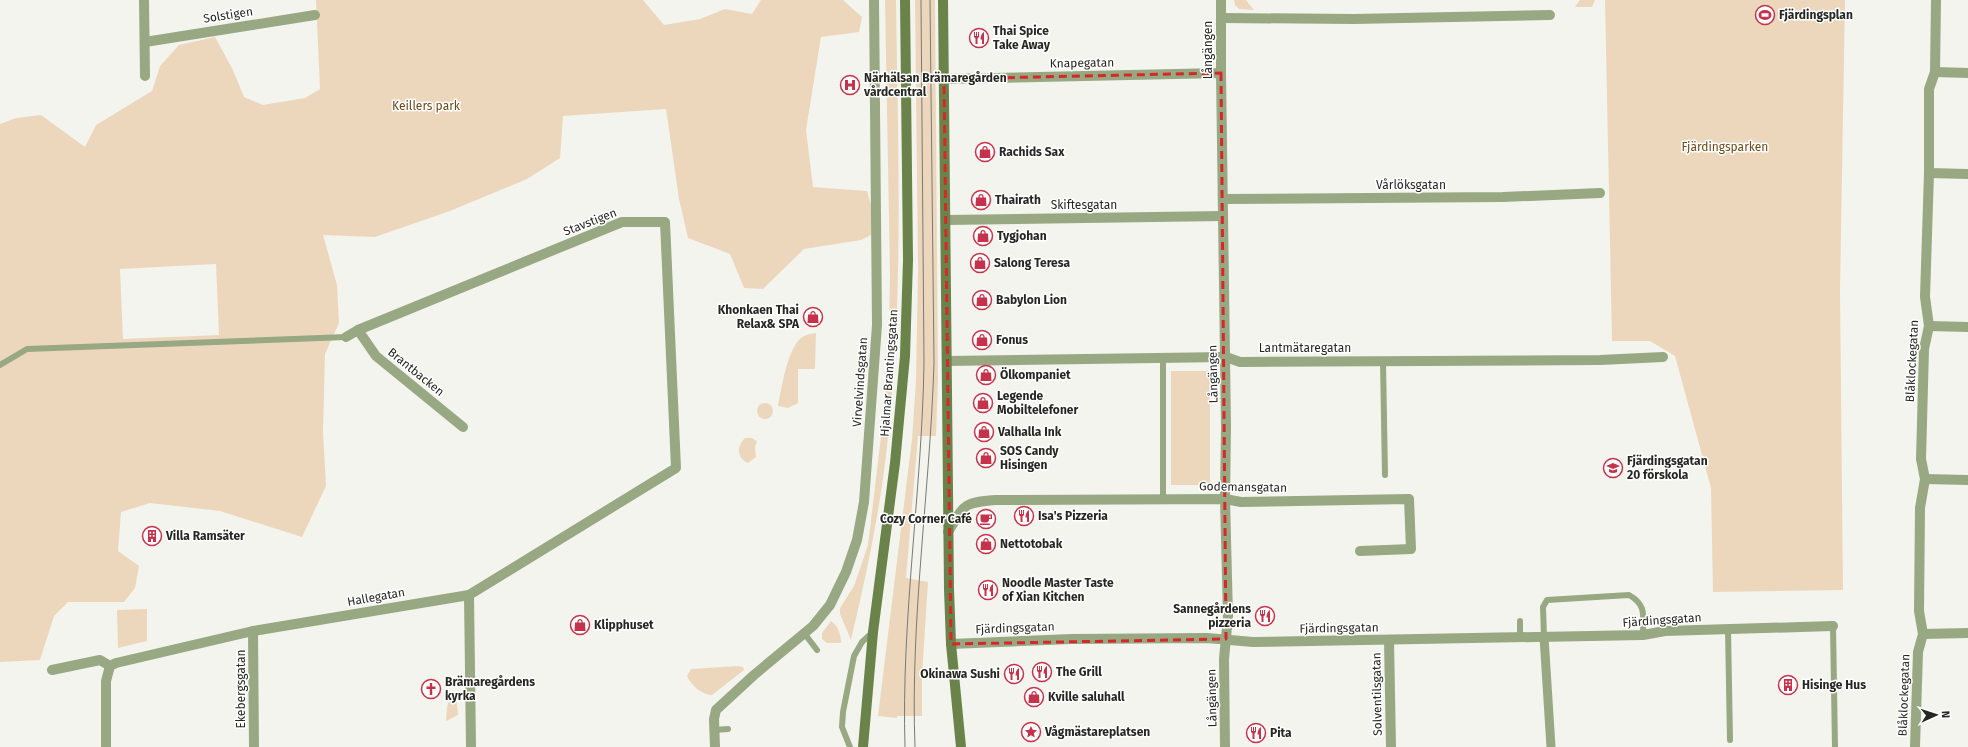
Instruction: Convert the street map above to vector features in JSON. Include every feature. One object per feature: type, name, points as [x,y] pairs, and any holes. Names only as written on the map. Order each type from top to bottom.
[{"type":"main road","name":"Hjalmar Brantingsgatan","points":[[863,747],[873,632],[894,463],[905,356],[908,260],[905,0]]},
{"type":"main road","points":[[943,0],[948,532],[951,644],[961,747]]},
{"type":"street","points":[[144,0],[145,76]]},
{"type":"street","name":"Virvelvindsgatan","points":[[714,730],[716,710],[813,626],[830,605],[846,572],[858,540],[864,502],[877,325],[874,0]]},
{"type":"street","name":"Långängen","points":[[1221,0],[1226,357],[1225,499],[1228,616],[1226,639],[1225,747]]},
{"type":"street","name":"Blåklockegatan","points":[[1915,747],[1918,652],[1923,634],[1919,611],[1920,508],[1925,479],[1921,459],[1924,349],[1929,326],[1925,297],[1929,173],[1929,89],[1935,72],[1936,0]]},
{"type":"street","name":"Solstigen","points":[[145,42],[315,15]]},
{"type":"street","points":[[1222,18],[1354,19],[1550,15]]},
{"type":"street","points":[[1935,72],[1968,73]]},
{"type":"street","name":"Knapegatan","points":[[944,78],[1221,73]]},
{"type":"street","points":[[1929,173],[1968,174]]},
{"type":"street","name":"Vårlöksgatan","points":[[1223,199],[1503,197],[1600,193]]},
{"type":"street","name":"Skiftesgatan","points":[[946,220],[1223,216]]},
{"type":"street","name":"Stavstigen","points":[[346,337],[358,330],[622,222],[664,222],[676,468]]},
{"type":"street","points":[[1929,326],[1968,327]]},
{"type":"street","name":"Brantbacken","points":[[358,330],[376,356],[463,427]]},
{"type":"street","name":"Lantmätaregatan","points":[[947,361],[1226,357],[1240,362],[1600,360],[1663,357]]},
{"type":"street","name":"Hallegatan","points":[[110,666],[116,663],[254,631],[469,595],[676,468]]},
{"type":"street","points":[[1925,479],[1968,480]]},
{"type":"street","name":"Godemansgatan","points":[[948,532],[966,505],[975,502],[1225,499],[1241,502],[1409,499],[1411,549],[1360,551]]},
{"type":"street","points":[[469,595],[471,747]]},
{"type":"street","name":"Fjärdingsgatan","points":[[951,644],[1086,639],[1226,639],[1253,642],[1520,638],[1643,635],[1665,631],[1833,626]]},
{"type":"street","name":"Ekebergsgatan","points":[[254,631],[254,747]]},
{"type":"street","points":[[1923,634],[1968,634]]},
{"type":"street","points":[[1544,637],[1551,747]]},
{"type":"street","name":"Solventilsgatan","points":[[1389,640],[1391,747]]},
{"type":"street","points":[[52,670],[100,660],[110,666],[106,681],[106,747]]},
{"type":"street","points":[[714,730],[715,747]]},
{"type":"lane","points":[[0,365],[27,349],[346,337]]},
{"type":"lane","points":[[1163,358],[1164,499]]},
{"type":"lane","points":[[1383,361],[1385,475]]},
{"type":"lane","points":[[1544,637],[1543,607],[1547,600],[1629,595],[1638,601],[1642,607],[1643,635]]},
{"type":"lane","points":[[1520,621],[1520,638]]},
{"type":"lane","name":"Fjärdingsgatan","points":[[1833,626],[1834,747]]},
{"type":"lane","points":[[1728,629],[1730,740]]},
{"type":"lane","points":[[850,747],[842,727],[842,719],[854,656],[862,642],[873,632]]},
{"type":"lane","points":[[804,633],[817,650]]},
{"type":"lane","points":[[714,730],[728,729]]},
{"type":"highlighted area","points":[[1221,73],[1226,639],[951,644],[944,79]]},
{"type":"green space","name":"Keillers park","points":[[316,0],[643,0],[664,25],[700,19],[725,9],[752,14],[761,0],[843,0],[862,17],[859,32],[821,37],[806,130],[813,187],[867,191],[872,209],[871,235],[861,240],[804,249],[763,289],[744,288],[730,254],[688,238],[679,199],[666,109],[563,116],[560,158],[527,179],[450,211],[375,237],[323,235],[337,285],[339,323],[325,354],[323,432],[326,486],[302,537],[220,511],[150,503],[121,512],[118,551],[139,566],[135,588],[124,602],[68,602],[54,616],[40,660],[0,662],[0,124],[16,118],[41,115],[85,147],[96,125],[152,91],[160,66],[179,45],[215,37],[233,70],[244,97],[263,105],[305,98],[320,89]],"holes":[[[216,264],[219,335],[123,339],[120,269]]]},
{"type":"green space","points":[[885,0],[896,0],[899,223],[896,335],[887,446],[881,495],[851,640],[840,614],[840,608],[854,586],[868,545],[888,378],[890,275]]},
{"type":"green space","points":[[915,0],[935,0],[938,380],[936,436],[918,436],[906,578],[928,582],[922,676],[922,716],[897,716],[897,718],[878,716],[912,439],[916,380],[918,268]]},
{"type":"green space","points":[[1234,0],[1246,0],[1254,10],[1239,9],[1235,5]]},
{"type":"green space","points":[[1580,0],[1595,0],[1592,7],[1575,7]]},
{"type":"green space","name":"Fjärdingsparken","points":[[1605,0],[1845,0],[1840,290],[1843,590],[1713,592],[1711,488],[1675,356],[1650,341],[1612,341]]},
{"type":"green space","points":[[816,333],[815,369],[798,369],[798,403],[788,408],[778,406],[785,372],[791,353],[802,337]]},
{"type":"green space","points":[[1171,371],[1210,371],[1210,485],[1171,485]]},
{"type":"green space","points":[[762,403],[768,403],[773,408],[771,417],[768,419],[762,419],[757,414],[757,408]]},
{"type":"green space","points":[[745,438],[752,438],[757,441],[755,447],[756,457],[748,463],[741,458],[739,451],[740,444]]},
{"type":"green space","points":[[147,609],[147,641],[118,648],[117,610]]},
{"type":"green space","points":[[831,621],[839,630],[841,643],[827,643],[822,639],[822,633]]},
{"type":"green space","points":[[737,666],[743,667],[744,670],[712,695],[708,695],[697,689],[687,676],[691,669]]},
{"type":"green space","points":[[456,694],[458,715],[446,721],[450,698]]},
{"type":"tram line","points":[[905,747],[906,651],[920,459],[924,363],[921,0]]},
{"type":"tram line","points":[[915,747],[915,651],[929,459],[934,363],[930,0]]},
{"type":"place","name":"Fjärdingsplan","points":[[1765,15]]},
{"type":"place","name":"Thai Spice Take Away","points":[[979,38]]},
{"type":"place","name":"Närhälsan Brämaregården vårdcentral","points":[[850,85]]},
{"type":"place","name":"Rachids Sax","points":[[985,152]]},
{"type":"place","name":"Thairath","points":[[981,200]]},
{"type":"place","name":"Tygjohan","points":[[983,236]]},
{"type":"place","name":"Salong Teresa","points":[[980,263]]},
{"type":"place","name":"Babylon Lion","points":[[982,300]]},
{"type":"place","name":"Khonkaen Thai Relax& SPA","points":[[813,317]]},
{"type":"place","name":"Fonus","points":[[982,340]]},
{"type":"place","name":"Ölkompaniet","points":[[986,375]]},
{"type":"place","name":"Legende Mobiltelefoner","points":[[983,403]]},
{"type":"place","name":"Valhalla Ink","points":[[984,432]]},
{"type":"place","name":"SOS Candy Hisingen","points":[[986,458]]},
{"type":"place","name":"Fjärdingsgatan 20 förskola","points":[[1613,468]]},
{"type":"place","name":"Isa's Pizzeria","points":[[1024,516]]},
{"type":"place","name":"Cozy Corner Café","points":[[986,519]]},
{"type":"place","name":"Villa Ramsäter","points":[[152,536]]},
{"type":"place","name":"Nettotobak","points":[[986,544]]},
{"type":"place","name":"Noodle Master Taste of Xian Kitchen","points":[[988,590]]},
{"type":"place","name":"Sannegårdens pizzeria","points":[[1265,616]]},
{"type":"place","name":"Klipphuset","points":[[580,625]]},
{"type":"place","name":"The Grill","points":[[1042,672]]},
{"type":"place","name":"Okinawa Sushi","points":[[1014,674]]},
{"type":"place","name":"Hisinge Hus","points":[[1788,685]]},
{"type":"place","name":"Brämaregårdens kyrka","points":[[431,689]]},
{"type":"place","name":"Kville saluhall","points":[[1034,697]]},
{"type":"place","name":"Vågmästareplatsen","points":[[1031,732]]},
{"type":"place","name":"Pita","points":[[1256,733]]}]
